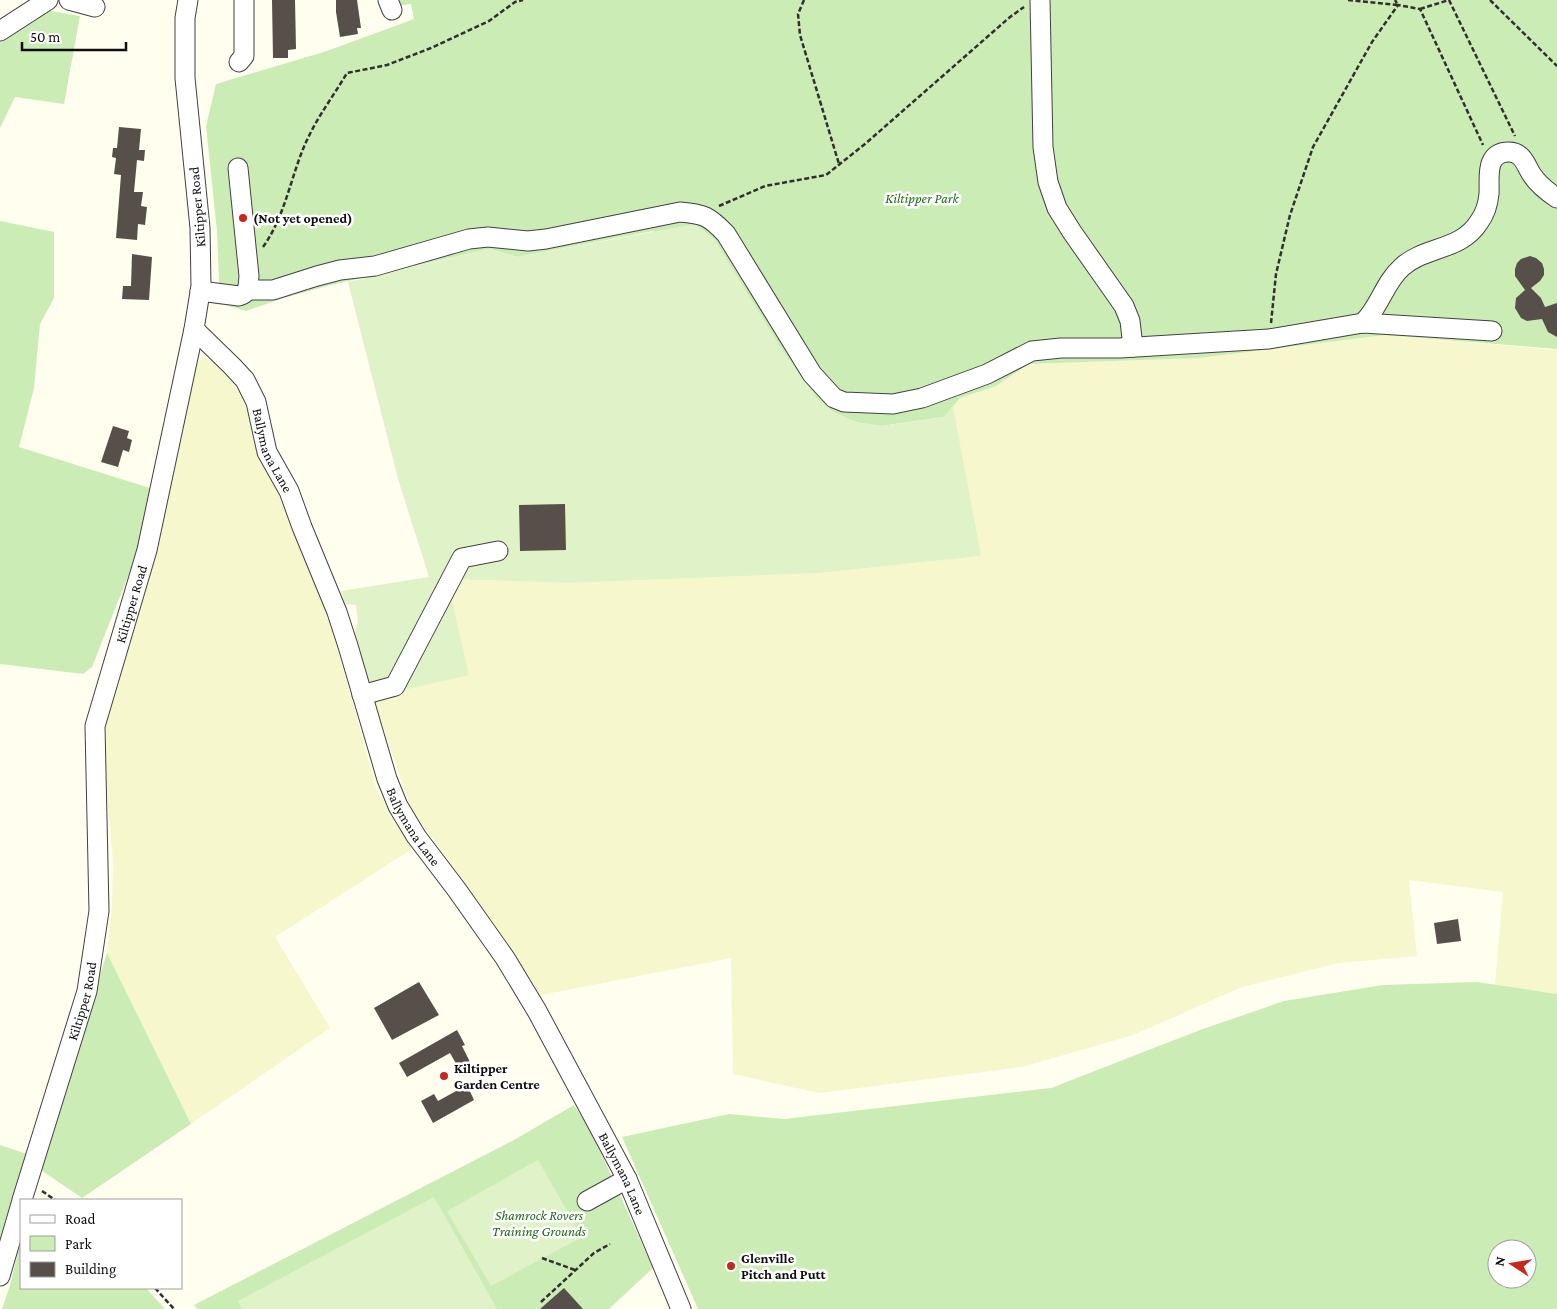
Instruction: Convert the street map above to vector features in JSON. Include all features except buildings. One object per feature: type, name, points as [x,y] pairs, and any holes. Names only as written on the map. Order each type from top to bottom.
[{"type":"street","points":[[2,24],[48,0]]},
{"type":"street","points":[[69,0],[95,9]]},
{"type":"street","name":"Kiltipper Road","points":[[22,1199],[87,992],[99,911],[95,726],[148,550],[194,329],[200,291],[200,228],[185,78],[185,18],[188,0]]},
{"type":"street","points":[[239,62],[244,56],[244,0]]},
{"type":"street","points":[[1032,3],[1043,147],[1048,182],[1057,208],[1124,306],[1130,321],[1133,347]]},
{"type":"street","points":[[1363,323],[1371,315],[1388,282],[1403,266],[1420,256],[1466,238],[1479,223],[1487,208],[1488,176],[1491,163],[1498,156],[1508,152],[1516,154],[1525,160],[1532,175],[1547,191],[1557,198]]},
{"type":"street","points":[[200,291],[239,296],[243,295],[247,290],[249,276],[238,168]]},
{"type":"street","points":[[247,290],[273,290],[340,270],[375,266],[469,239],[488,237],[528,241],[680,212],[702,214],[714,222],[726,234],[812,374],[834,398],[844,402],[893,404],[922,398],[987,374],[1032,352],[1061,348],[1133,347],[1269,338],[1363,323],[1492,330]]},
{"type":"street","name":"Ballymana Lane","points":[[194,329],[245,380],[256,402],[267,452],[289,491],[340,621],[387,779],[398,806],[416,836],[505,958],[537,1011],[627,1179],[681,1309]]},
{"type":"street","points":[[362,695],[395,686],[462,558],[498,551]]},
{"type":"street","points":[[587,1201],[627,1179]]},
{"type":"street","points":[[0,1276],[20,1207]]},
{"type":"path","points":[[246,249],[262,247],[269,238],[307,140],[346,73],[387,64],[431,48],[489,21],[515,2],[523,0]]},
{"type":"path","points":[[804,0],[798,14],[800,35],[839,165]]},
{"type":"path","points":[[1348,0],[1420,9],[1449,0],[1525,160]]},
{"type":"path","points":[[1395,0],[1398,6]]},
{"type":"path","points":[[1490,0],[1557,66]]},
{"type":"path","points":[[702,214],[765,186],[826,175],[865,144],[1010,17],[1032,3]]},
{"type":"path","points":[[1269,338],[1276,274],[1290,215],[1313,147],[1372,42],[1398,6]]},
{"type":"path","points":[[1420,9],[1491,163]]},
{"type":"path","points":[[541,1302],[594,1252],[610,1244]]},
{"type":"path","points":[[542,1258],[575,1270]]},
{"type":"path","points":[[156,1289],[174,1309]]},
{"type":"green space","name":"Kiltipper Park","points":[[395,0],[1557,0],[1557,349],[1385,335],[1199,358],[1029,364],[996,386],[960,398],[944,417],[881,426],[855,422],[831,411],[816,398],[782,350],[653,231],[518,257],[489,249],[331,285],[283,298],[246,311],[214,304],[219,281],[217,231],[206,126],[216,84],[327,51],[414,19],[411,4],[397,6]]},
{"type":"green space","points":[[46,10],[80,16],[64,104],[15,97],[0,128],[0,41]]},
{"type":"green space","points":[[0,221],[54,232],[54,298],[40,324],[34,388],[19,447],[153,489],[138,551],[92,667],[83,674],[0,664]]},
{"type":"green space","points":[[695,224],[714,239],[782,350],[816,398],[831,411],[855,422],[881,426],[944,417],[953,406],[981,556],[820,573],[569,583],[447,579],[469,675],[373,697],[355,633],[358,622],[356,605],[345,604],[341,591],[429,577],[398,479],[348,282],[489,249],[518,257]]},
{"type":"green space","points":[[1385,335],[1557,350],[1557,994],[1495,985],[1503,892],[1409,880],[1417,956],[1338,963],[1242,987],[1133,1035],[1022,1067],[819,1093],[733,1074],[731,958],[541,995],[479,903],[410,807],[373,697],[447,579],[569,583],[820,573],[980,556],[953,406],[960,398],[996,386],[1029,364],[1199,358]]},
{"type":"green space","points":[[204,357],[219,366],[241,395],[266,464],[329,618],[376,788],[412,849],[275,937],[330,1028],[191,1124],[107,954],[112,908],[113,861],[102,736],[142,596],[157,551],[195,365]]},
{"type":"green space","points":[[107,953],[191,1124],[82,1198],[38,1168]]},
{"type":"green space","points":[[1477,982],[1557,994],[1557,1309],[698,1309],[622,1137],[729,1114],[784,1119],[1051,1088],[1200,1030],[1284,1001],[1383,985]]},
{"type":"green space","name":"Shamrock Rovers Training Grounds","points":[[574,1105],[591,1131],[653,1268],[609,1309],[197,1309],[194,1305],[514,1140]]},
{"type":"green space","points":[[0,1145],[27,1154],[8,1242],[0,1240]]},
{"type":"green space","points":[[538,1160],[582,1237],[491,1286],[447,1211]]},
{"type":"green space","points":[[434,1197],[497,1309],[242,1309],[238,1301]]},
{"type":"green space","points":[[20,1244],[20,1289],[147,1289],[165,1309],[2,1309]]},
{"type":"place","name":"(Not yet opened)","points":[[243,218]]},
{"type":"place","name":"Kiltipper Garden Centre","points":[[444,1076]]},
{"type":"place","name":"Glenville Pitch and Putt","points":[[731,1266]]}]
